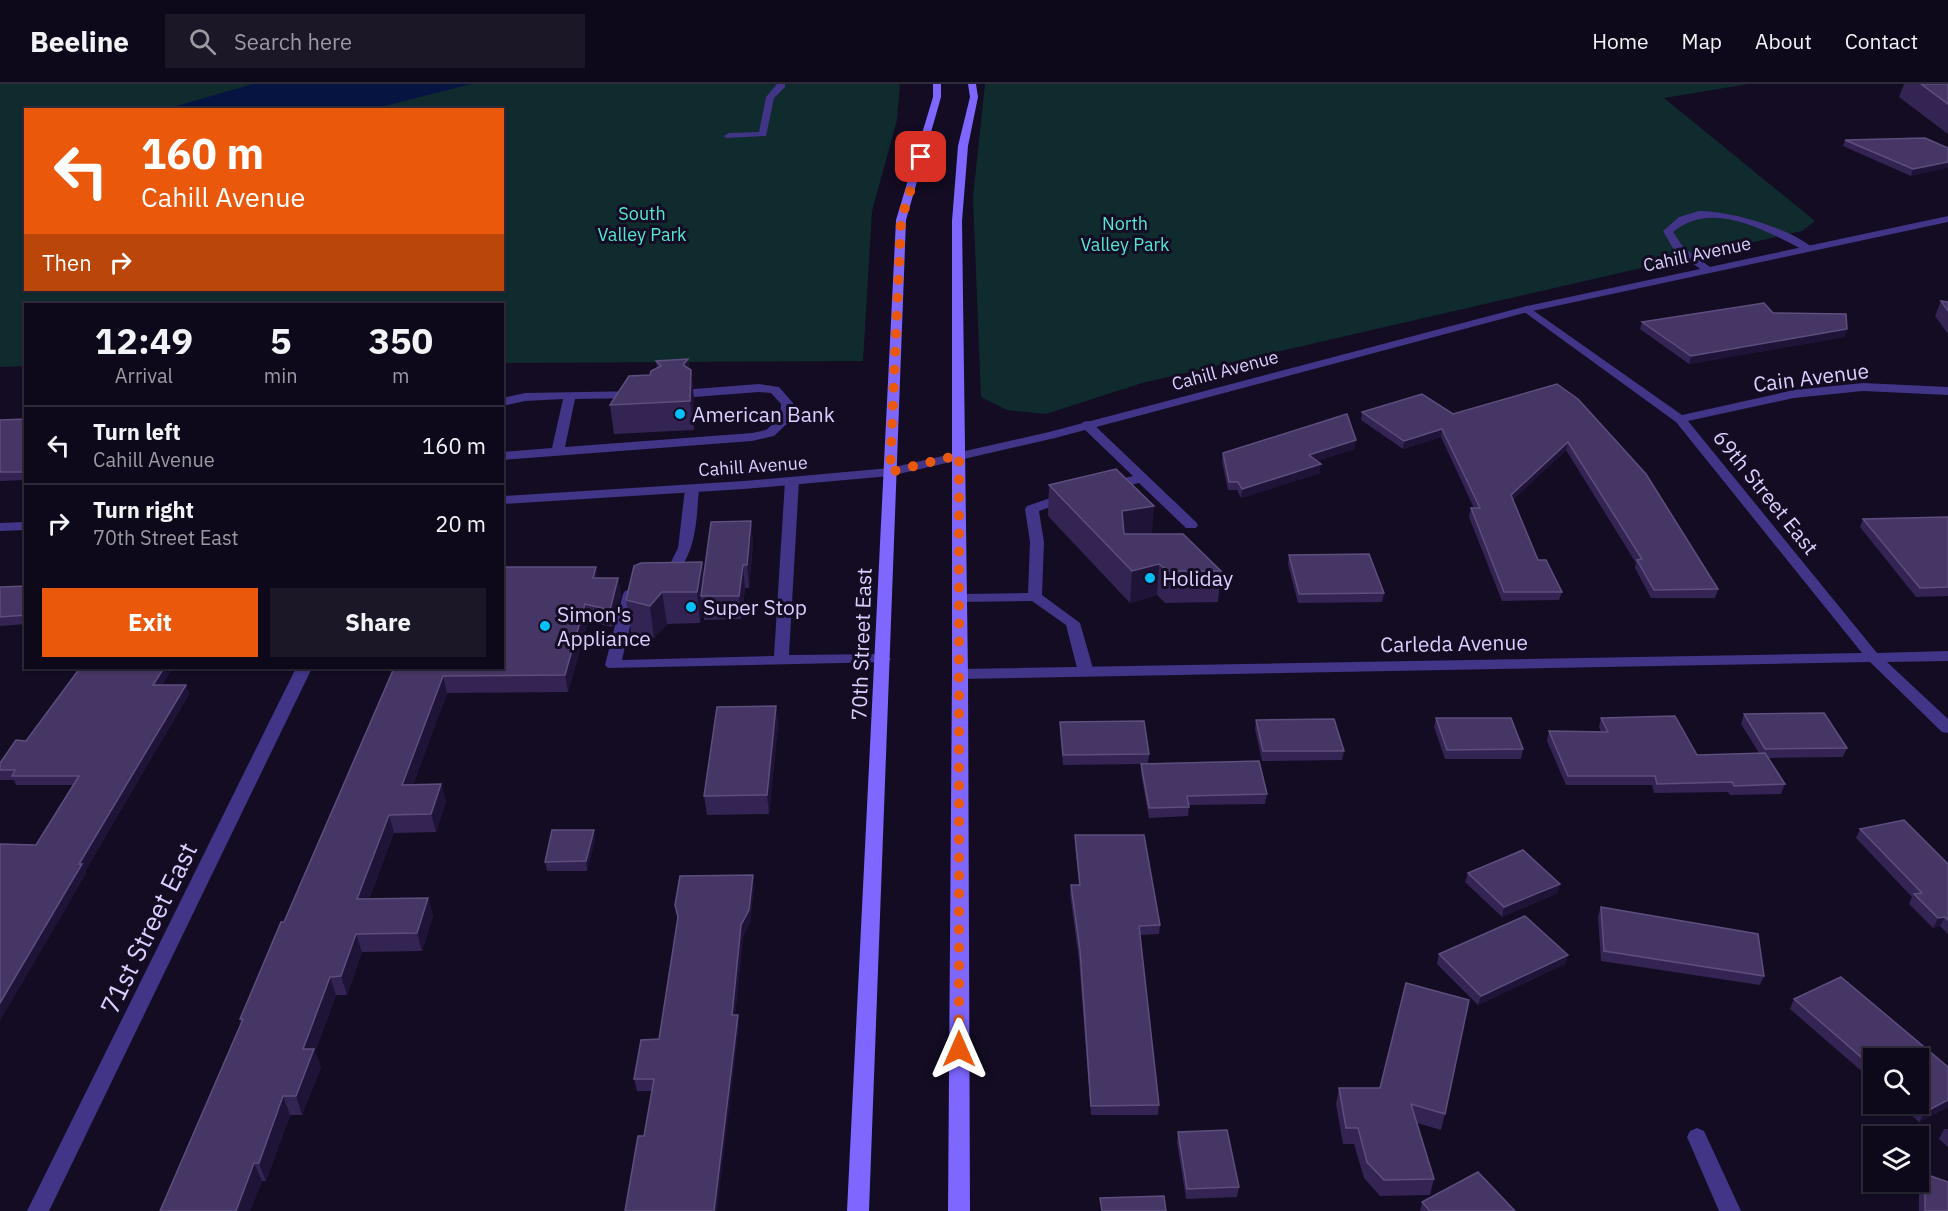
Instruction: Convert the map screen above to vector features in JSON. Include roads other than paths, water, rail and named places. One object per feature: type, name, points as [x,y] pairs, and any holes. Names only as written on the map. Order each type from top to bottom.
[{"type":"main road","name":"70th Street East","points":[[858,1211],[901,220],[937,97],[937,84]]},
{"type":"main road","points":[[959,1211],[960,598],[957,221],[963,146],[974,97],[972,84]]},
{"type":"street","points":[[729,136],[763,134],[770,97],[781,87],[781,84]]},
{"type":"street","points":[[1709,270],[1689,258],[1670,240],[1668,231],[1675,223],[1690,217],[1710,215],[1732,217],[1754,223],[1809,249]]},
{"type":"street","name":"Cahill Avenue","points":[[504,500],[692,489],[890,472],[1087,425],[1527,309],[1948,219]]},
{"type":"street","name":"69th Street East","points":[[1527,309],[1680,419],[1872,656],[1948,728]]},
{"type":"street","name":"Cain Avenue","points":[[1680,419],[1794,394],[1863,387],[1948,391]]},
{"type":"street","points":[[504,456],[752,437],[770,433],[786,418],[787,403],[775,390],[759,388],[694,393]]},
{"type":"street","points":[[558,451],[570,394]]},
{"type":"street","points":[[504,402],[525,397],[570,394],[656,394]]},
{"type":"street","points":[[1087,425],[1191,525]]},
{"type":"street","points":[[1099,488],[1143,478]]},
{"type":"street","points":[[781,660],[792,481]]},
{"type":"street","points":[[692,489],[687,538],[681,560],[673,571],[651,585],[630,594],[613,665],[883,659]]},
{"type":"street","points":[[1035,597],[1037,542],[1032,508],[1077,494]]},
{"type":"street","points":[[0,527],[24,526]]},
{"type":"street","points":[[960,598],[1035,597],[1073,623],[1086,672]]},
{"type":"street","name":"Carleda Avenue","points":[[960,674],[1948,656]]},
{"type":"street","name":"71st Street East","points":[[38,1211],[304,669]]},
{"type":"street","points":[[1697,1137],[1730,1211]]},
{"type":"place","name":"American Bank","points":[[680,414]]},
{"type":"place","name":"Holiday","points":[[1150,578]]},
{"type":"place","name":"Super Stop","points":[[691,607]]},
{"type":"place","name":"Simon's Appliance","points":[[545,626]]},
{"type":"park label","name":"South Valley Park","points":[[642,223]]},
{"type":"park label","name":"North Valley Park","points":[[1125,233]]}]
